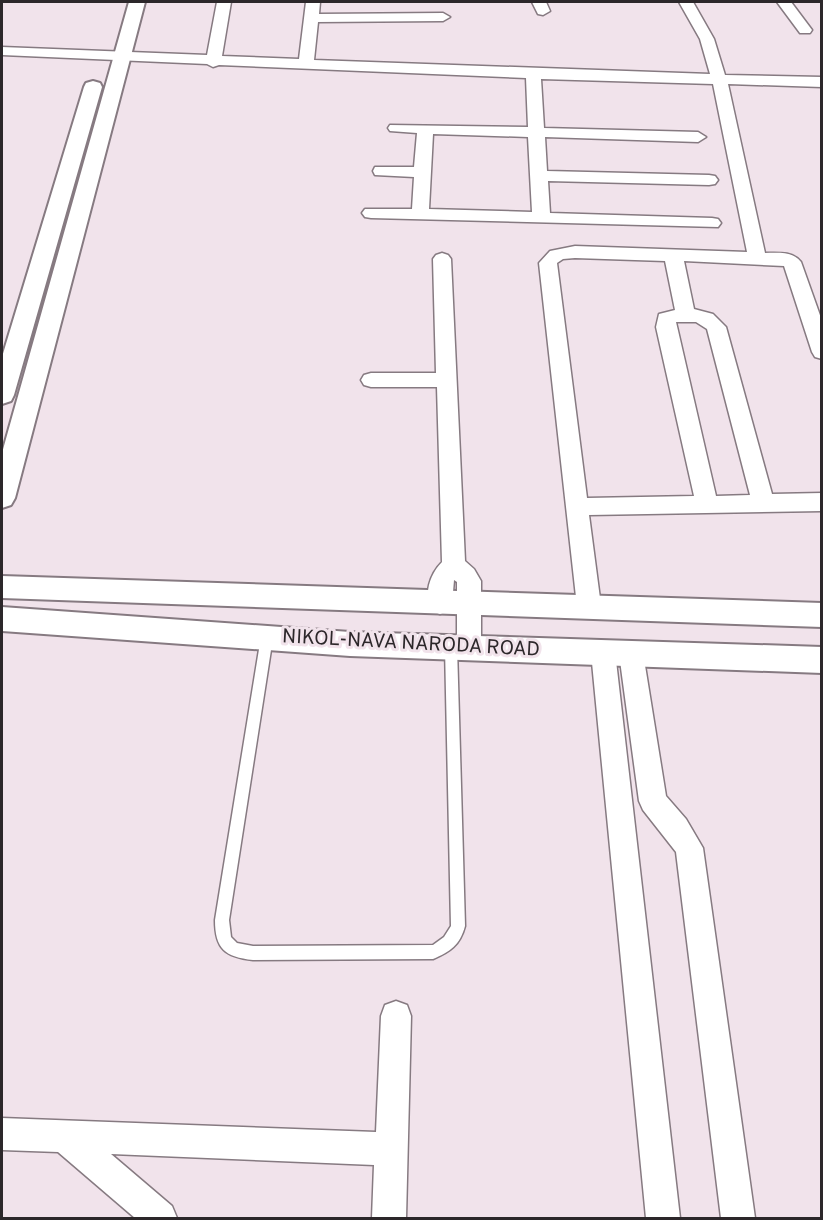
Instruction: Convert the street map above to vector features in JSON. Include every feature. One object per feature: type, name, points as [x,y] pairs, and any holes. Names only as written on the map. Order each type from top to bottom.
[{"type":"street","points":[[2,498],[112,57],[119,2]]},
{"type":"street","points":[[2,395],[112,57],[136,2]]},
{"type":"street","points":[[213,62],[224,2]]},
{"type":"street","points":[[306,65],[313,2]]},
{"type":"street","points":[[686,2],[707,39],[719,78],[756,253]]},
{"type":"street","points":[[784,2],[805,30]]},
{"type":"street","points":[[311,18],[443,18]]},
{"type":"street","points":[[2,51],[213,62],[822,82]]},
{"type":"street","points":[[533,74],[541,218]]},
{"type":"street","points":[[396,128],[698,137]]},
{"type":"street","points":[[420,213],[426,129]]},
{"type":"street","points":[[381,171],[422,172]]},
{"type":"street","points":[[538,176],[709,180]]},
{"type":"street","points":[[371,213],[706,223],[705,242]]},
{"type":"street","points":[[436,235],[438,214]]},
{"type":"street","points":[[502,235],[503,216]]},
{"type":"street","points":[[567,219],[568,238]]},
{"type":"street","points":[[634,221],[636,239]]},
{"type":"street","points":[[589,606],[548,263],[551,257],[560,253],[784,259],[792,262],[822,352]]},
{"type":"street","points":[[673,255],[686,316]]},
{"type":"street","points":[[442,259],[454,565],[468,579],[469,605],[460,648]]},
{"type":"street","points":[[706,505],[666,327],[666,319],[674,315],[703,316],[712,321],[716,327],[763,504]]},
{"type":"street","points":[[371,380],[447,380]]},
{"type":"street","points":[[578,507],[822,502]]},
{"type":"street","points":[[440,604],[442,578],[454,565]]},
{"type":"street","points":[[2,587],[469,605],[589,606],[822,615]]},
{"type":"street","name":"NIKOL-NAVA NARODA ROAD","points":[[2,619],[350,644],[822,660]]},
{"type":"street","points":[[617,653],[620,813],[663,1218]]},
{"type":"street","points":[[617,653],[653,801],[676,828],[688,848],[738,1218]]},
{"type":"street","points":[[620,813],[664,813]]},
{"type":"street","points":[[389,1218],[396,1016]]},
{"type":"street","points":[[2,1134],[391,1149]]},
{"type":"street","points":[[64,1136],[160,1218]]},
{"type":"lane","points":[[267,638],[222,920],[222,935],[228,946],[239,952],[253,953],[433,952],[446,946],[455,937],[458,926],[460,648]]}]
